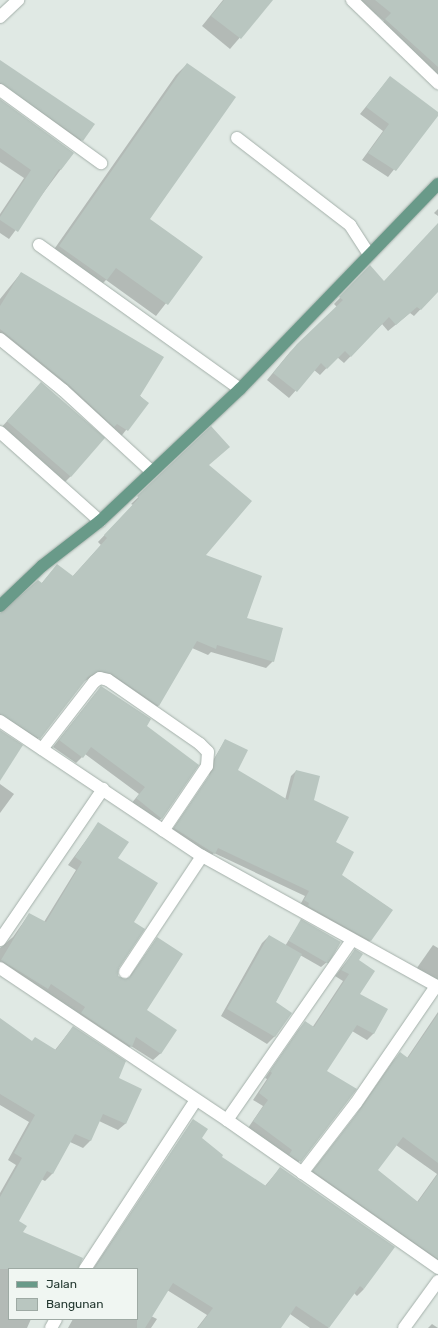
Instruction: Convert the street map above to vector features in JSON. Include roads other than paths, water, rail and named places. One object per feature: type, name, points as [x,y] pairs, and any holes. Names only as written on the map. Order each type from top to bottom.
[{"type":"main road","points":[[0,606],[42,566],[100,521],[240,388],[368,253],[438,184]]},
{"type":"street","points":[[0,17],[18,0]]},
{"type":"street","points":[[352,0],[438,83]]},
{"type":"street","points":[[0,90],[101,162]]},
{"type":"street","points":[[237,138],[350,225],[368,253]]},
{"type":"street","points":[[39,245],[240,388]]},
{"type":"street","points":[[0,338],[63,390],[151,471]]},
{"type":"street","points":[[0,432],[100,521]]},
{"type":"street","points":[[42,749],[94,682],[100,678],[108,680],[200,744],[208,752],[207,766],[163,831]]},
{"type":"street","points":[[0,721],[202,856],[437,987],[356,1103],[302,1173]]},
{"type":"street","points":[[0,940],[103,789]]},
{"type":"street","points":[[125,972],[202,856]]},
{"type":"street","points":[[227,1120],[352,940]]},
{"type":"street","points":[[0,968],[227,1120],[438,1268]]},
{"type":"street","points":[[86,1268],[196,1100]]},
{"type":"street","points":[[404,1328],[438,1281]]}]
